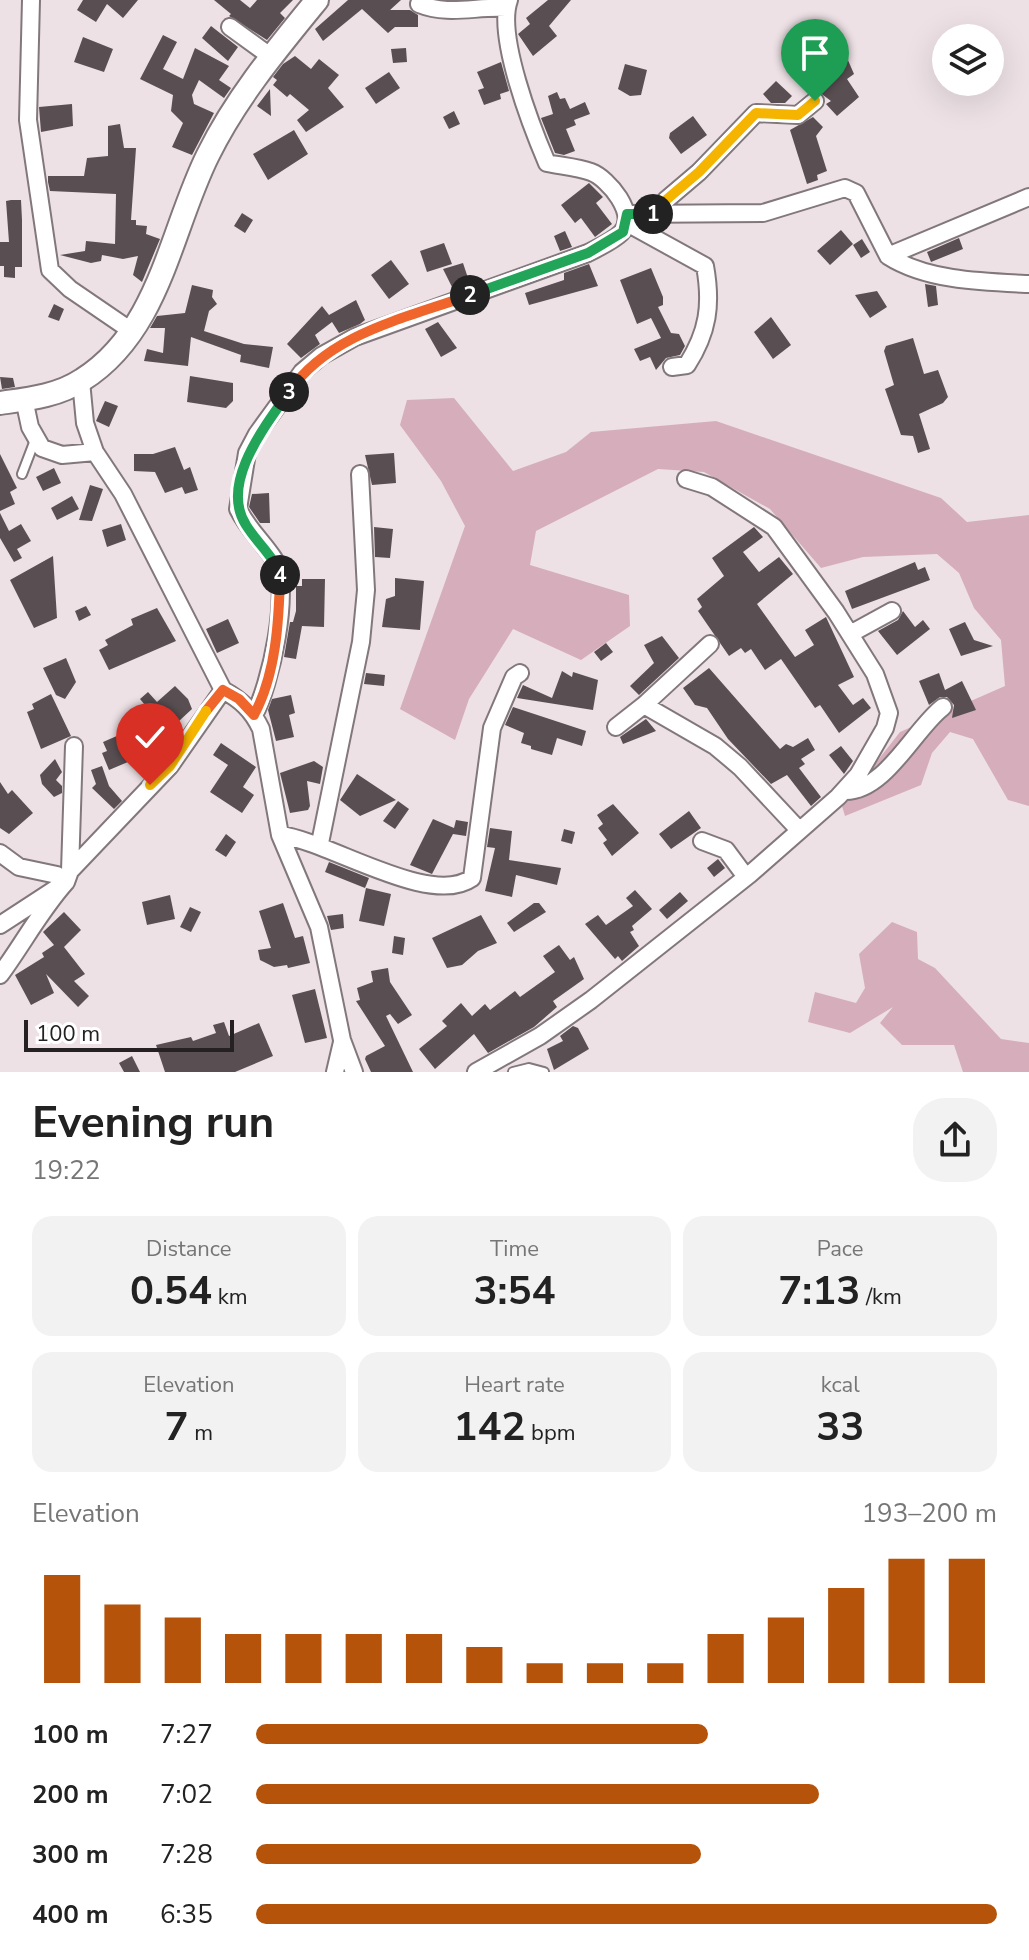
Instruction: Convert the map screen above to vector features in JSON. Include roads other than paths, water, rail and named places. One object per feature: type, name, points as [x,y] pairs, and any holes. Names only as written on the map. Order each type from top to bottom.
[{"type":"street","points":[[31,0],[28,120],[50,270],[88,304],[130,330]]},
{"type":"street","points":[[0,403],[24,399],[81,381],[115,351],[149,305],[208,155],[270,56],[317,0]]},
{"type":"street","points":[[419,4],[435,10],[456,12],[508,4],[506,34],[527,118],[547,163],[594,173],[627,218],[705,266],[710,314],[687,365],[672,367]]},
{"type":"street","points":[[230,27],[270,56]]},
{"type":"street","points":[[657,214],[666,200],[699,172],[756,113],[798,115],[815,101]]},
{"type":"street","points":[[627,218],[657,214],[763,213],[845,188],[856,193],[888,256],[903,266],[932,273],[1029,284]]},
{"type":"street","points":[[888,256],[1029,197]]},
{"type":"street","points":[[254,715],[262,700],[272,663],[281,576],[275,560],[245,524],[238,509],[240,492],[247,453],[302,372],[321,356],[355,337],[588,253],[623,232],[627,218]]},
{"type":"street","points":[[81,381],[85,423],[95,452],[123,494],[223,690],[239,699],[254,715],[264,744],[280,835],[319,927],[342,1040],[354,1072]]},
{"type":"street","points":[[24,399],[35,439],[50,454],[95,452]]},
{"type":"street","points":[[320,843],[361,642],[366,590],[360,474]]},
{"type":"street","points":[[476,1072],[540,1036],[591,1000],[746,877],[843,791],[872,750],[889,713],[875,674],[850,634],[764,518],[712,487],[686,479]]},
{"type":"street","points":[[850,634],[892,611]]},
{"type":"street","points":[[616,727],[710,644]]},
{"type":"street","points":[[280,835],[320,843],[352,860],[418,882],[440,887],[464,884],[472,878],[492,728],[514,677],[520,673]]},
{"type":"street","points":[[0,975],[25,941],[40,911],[68,876],[170,766],[223,690]]},
{"type":"street","points":[[644,705],[715,746],[740,767],[799,830]]},
{"type":"street","points":[[843,791],[853,791],[891,766],[930,717],[943,707]]},
{"type":"street","points":[[68,876],[74,746]]},
{"type":"street","points":[[702,841],[726,850],[746,877]]},
{"type":"street","points":[[0,853],[19,867],[68,876]]},
{"type":"street","points":[[0,925],[68,876]]},
{"type":"street","points":[[335,1072],[342,1040]]},
{"type":"lane","points":[[22,474],[35,439]]},
{"type":"lane","points":[[513,1072],[529,1068],[544,1072]]}]
